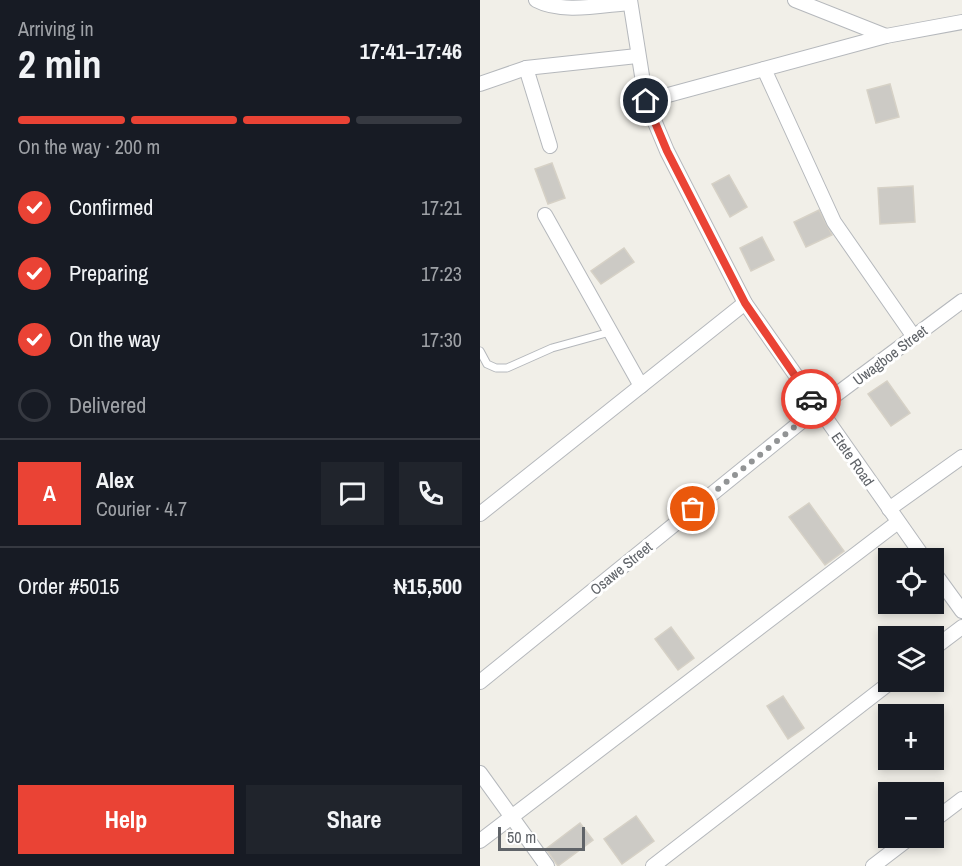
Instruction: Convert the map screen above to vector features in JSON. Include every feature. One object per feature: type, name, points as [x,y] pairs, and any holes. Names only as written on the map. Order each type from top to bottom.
[{"type":"street","points":[[536,0],[545,4],[578,7],[630,2]]},
{"type":"street","points":[[795,0],[886,36]]},
{"type":"street","name":"Etete Road","points":[[630,2],[646,101],[667,151],[745,303],[917,548]]},
{"type":"street","points":[[646,101],[886,36],[962,22]]},
{"type":"street","points":[[480,84],[526,68],[637,56]]},
{"type":"street","points":[[526,68],[550,146]]},
{"type":"street","points":[[764,69],[834,222],[914,337]]},
{"type":"street","points":[[545,215],[640,386]]},
{"type":"street","name":"Uwagboe Street","points":[[818,408],[962,301]]},
{"type":"street","points":[[480,514],[745,303]]},
{"type":"street","name":"Osawe Street","points":[[480,682],[818,408]]},
{"type":"street","points":[[889,510],[962,457]]},
{"type":"street","points":[[480,841],[898,522]]},
{"type":"street","points":[[944,586],[962,611]]},
{"type":"street","points":[[944,641],[962,627]]},
{"type":"street","points":[[653,866],[878,692]]},
{"type":"street","points":[[480,773],[547,866]]},
{"type":"street","points":[[944,813],[962,799]]},
{"type":"street","points":[[873,866],[897,848]]},
{"type":"lane","points":[[480,351],[487,364],[496,368],[507,368],[552,348],[610,333]]},
{"type":"building","points":[[890,84],[899,117],[876,123],[867,90]]},
{"type":"building","points":[[552,163],[565,198],[548,204],[535,169]]},
{"type":"building","points":[[729,175],[747,207],[730,217],[712,184]]},
{"type":"building","points":[[913,186],[915,222],[880,224],[878,188]]},
{"type":"building","points":[[819,210],[832,235],[806,247],[794,222]]},
{"type":"building","points":[[762,237],[774,260],[751,271],[740,248]]},
{"type":"building","points":[[624,248],[634,262],[601,284],[591,271]]},
{"type":"building","points":[[887,381],[910,413],[891,426],[868,394]]},
{"type":"building","points":[[809,503],[844,551],[825,565],[789,517]]},
{"type":"building","points":[[671,627],[694,658],[678,670],[655,639]]},
{"type":"building","points":[[783,696],[804,728],[788,739],[767,706]]},
{"type":"building","points":[[636,816],[654,841],[622,864],[604,839]]},
{"type":"building","points":[[580,823],[593,840],[558,866],[546,849]]},
{"type":"way so far","points":[[693,509],[818,408],[811,399]]},
{"type":"route","points":[[646,101],[667,151],[745,303],[811,399]]}]
